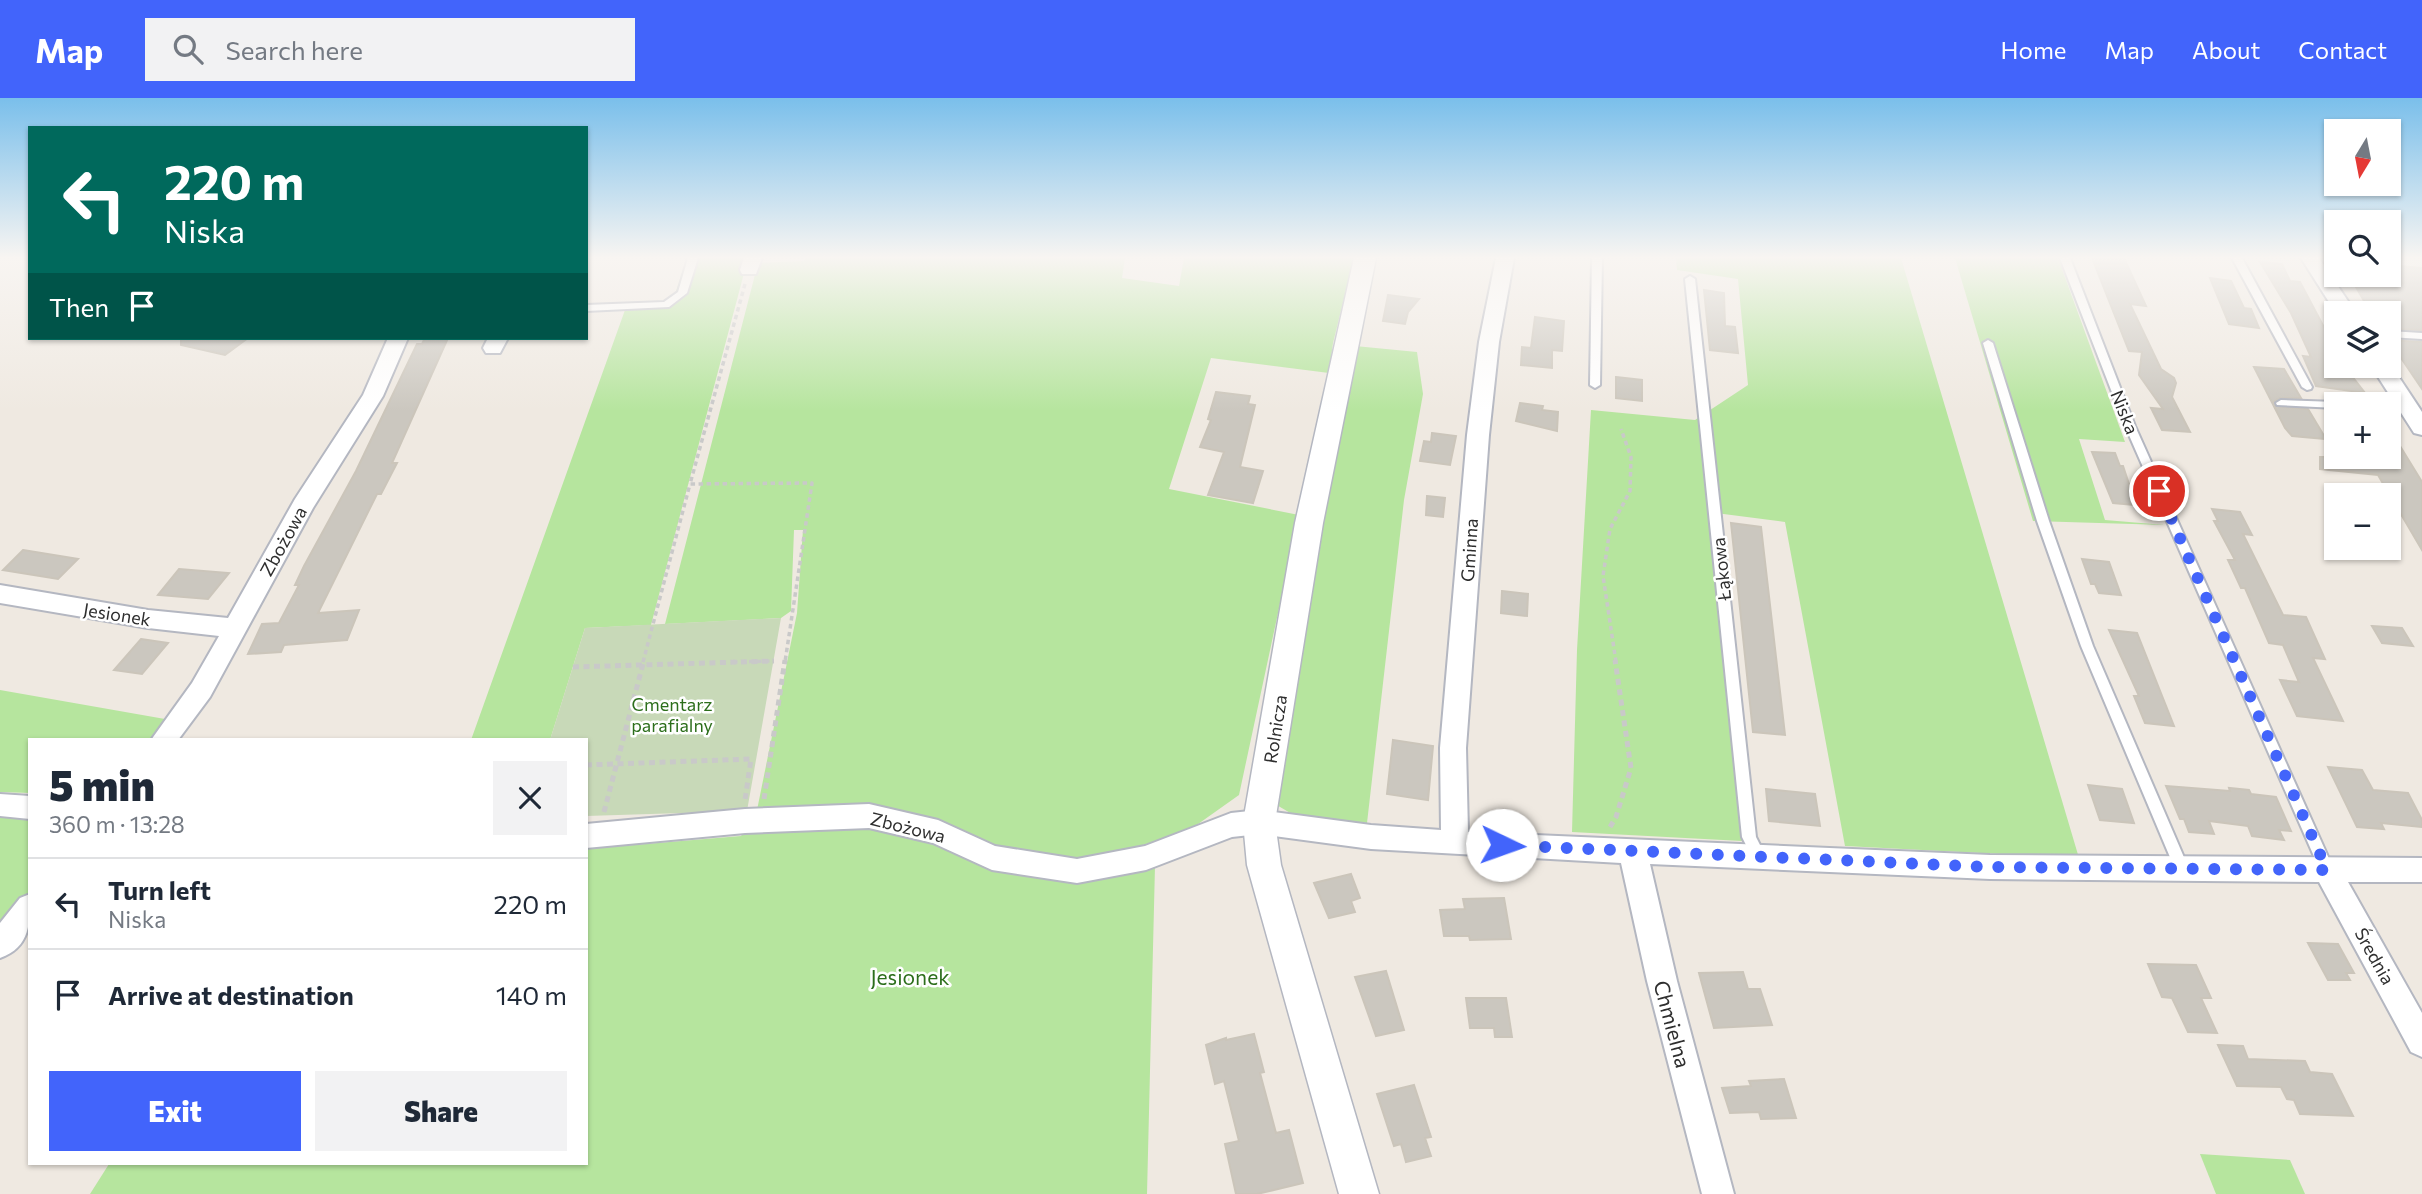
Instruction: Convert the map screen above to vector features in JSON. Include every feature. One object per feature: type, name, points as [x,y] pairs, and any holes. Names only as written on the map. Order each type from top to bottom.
[{"type":"street","name":"Rolnicza","points":[[1354,309],[1309,523],[1259,822],[1264,865],[1359,1194]]},
{"type":"street","name":"Gminna","points":[[1455,843],[1453,748],[1478,435],[1495,309]]},
{"type":"street","name":"Zbożowa","points":[[165,738],[201,690],[303,505],[373,396],[393,340]]},
{"type":"street","points":[[2401,410],[2422,428]]},
{"type":"street","name":"Jesionek","points":[[0,594],[148,620],[235,628]]},
{"type":"street","points":[[0,805],[28,808]]},
{"type":"street","name":"Zbożowa","points":[[595,826],[744,813],[869,816],[938,832],[992,858],[1077,871],[1146,858],[1231,825],[1259,822]]},
{"type":"street","points":[[1259,822],[1371,837],[1455,843],[1990,867],[2422,870]]},
{"type":"street","name":"Chmielna","points":[[1633,852],[1662,981],[1718,1194]]},
{"type":"street","name":"Średnia","points":[[2327,870],[2422,1042]]},
{"type":"street","points":[[0,945],[28,910]]},
{"type":"lane","points":[[1595,385],[1596,309]]},
{"type":"lane","name":"Łąkowa","points":[[1693,309],[1749,837],[1759,857]]},
{"type":"lane","name":"Niska","points":[[2085,309],[2130,426],[2327,870]]},
{"type":"lane","points":[[2265,309],[2308,387]]},
{"type":"lane","points":[[2401,335],[2422,336]]},
{"type":"lane","points":[[1988,343],[2039,508],[2087,646],[2182,869]]},
{"type":"lane","points":[[2281,403],[2324,405]]},
{"type":"path","points":[[595,826],[616,764],[651,625],[738,309]]},
{"type":"path","points":[[1596,850],[1616,817],[1631,768],[1603,576],[1610,529],[1630,491],[1631,457],[1620,429]]},
{"type":"path","points":[[588,765],[751,760],[744,813],[762,811],[812,483],[690,484]]},
{"type":"path","points":[[573,667],[774,661]]},
{"type":"green space","points":[[734,309],[651,625],[585,628],[551,738],[472,738],[625,310]]},
{"type":"green space","name":"Jesionek","points":[[746,309],[1341,309],[1329,373],[1211,358],[1169,489],[1299,515],[1239,795],[1184,834],[1112,853],[1155,866],[1147,1194],[90,1194],[108,1165],[588,1165],[588,849],[741,836],[756,815],[797,613],[803,530],[794,530],[791,611],[781,618],[665,624]]},
{"type":"green space","points":[[1741,309],[1916,309],[2079,858],[1845,846],[1785,522],[1708,512],[1742,841],[1572,832],[1577,650],[1591,410],[1695,420],[1748,385]]},
{"type":"green space","points":[[1970,309],[2077,309],[2125,442],[2079,439],[2105,520],[2165,525],[2033,521]]},
{"type":"green space","points":[[1355,346],[1417,352],[1423,394],[1404,500],[1367,823],[1292,814],[1275,804],[1337,431]]},
{"type":"green space","name":"Cmentarz parafialny","points":[[781,618],[747,811],[588,816],[588,738],[551,738],[585,628]]},
{"type":"green space","points":[[0,690],[165,719],[152,738],[28,738],[28,793],[0,792]]},
{"type":"green space","points":[[0,816],[28,819],[28,896],[0,931]]},
{"type":"green space","points":[[2200,1154],[2290,1160],[2305,1194],[2216,1194]]},
{"type":"building","points":[[1385,309],[1410,309],[1405,324],[1383,321]]},
{"type":"building","points":[[1706,309],[1724,309],[1725,326],[1735,327],[1738,353],[1710,350]]},
{"type":"building","points":[[2112,309],[2132,309],[2161,369],[2174,378],[2176,383],[2172,397],[2190,432],[2162,430],[2151,408],[2163,409],[2139,375],[2142,352],[2129,351]]},
{"type":"building","points":[[2223,309],[2251,309],[2259,328],[2229,324]]},
{"type":"building","points":[[2289,309],[2314,309],[2324,327],[2324,378],[2353,378],[2364,392],[2316,386],[2303,356],[2311,357]]},
{"type":"building","points":[[2401,309],[2422,309],[2422,330],[2401,329]]},
{"type":"building","points":[[1535,317],[1564,321],[1562,351],[1552,350],[1552,368],[1521,365],[1522,347],[1531,348]]},
{"type":"building","points":[[181,340],[245,340],[225,355],[181,345]]},
{"type":"building","points":[[424,340],[447,340],[392,463],[397,463],[381,494],[377,494],[318,613],[359,610],[347,640],[284,645],[281,652],[248,654],[262,624],[279,623],[299,585],[295,585],[304,566],[356,471],[417,344],[422,344]]},
{"type":"building","points":[[2401,341],[2422,342],[2422,389],[2401,358]]},
{"type":"building","points":[[2254,367],[2284,369],[2301,398],[2280,398],[2273,402],[2275,406],[2308,409],[2324,439],[2292,436],[2285,428]]},
{"type":"building","points":[[1616,377],[1642,380],[1642,401],[1616,398]]},
{"type":"building","points":[[1216,392],[1250,396],[1248,404],[1255,405],[1240,467],[1263,471],[1253,503],[1208,495],[1224,452],[1200,447],[1211,420],[1208,419]]},
{"type":"building","points":[[1520,403],[1543,406],[1542,410],[1558,412],[1557,431],[1516,421]]},
{"type":"building","points":[[1432,433],[1456,436],[1450,465],[1420,461],[1424,441],[1431,442]]},
{"type":"building","points":[[2401,448],[2422,482],[2422,550],[2401,514],[2401,483],[2383,483],[2378,475],[2320,469],[2320,457],[2324,457],[2324,469],[2401,469]]},
{"type":"building","points":[[2092,452],[2115,453],[2120,466],[2123,466],[2136,505],[2113,503]]},
{"type":"building","points":[[1427,496],[1445,498],[1443,517],[1426,515]]},
{"type":"building","points":[[2212,509],[2240,512],[2252,535],[2243,534],[2283,615],[2306,617],[2325,659],[2313,658],[2343,721],[2297,716],[2280,680],[2299,682],[2283,645],[2269,643],[2245,588],[2241,588],[2228,560],[2235,560],[2214,521],[2218,521]]},
{"type":"building","points":[[1731,523],[1761,527],[1785,735],[1753,732]]},
{"type":"building","points":[[23,550],[78,559],[58,579],[3,570]]},
{"type":"building","points":[[2082,559],[2109,562],[2121,595],[2099,593],[2095,584],[2091,584]]},
{"type":"building","points":[[179,569],[229,573],[208,599],[158,595]]},
{"type":"building","points":[[1502,591],[1528,594],[1527,616],[1501,613]]},
{"type":"building","points":[[2372,626],[2402,628],[2413,646],[2382,643]]},
{"type":"building","points":[[2109,630],[2137,633],[2174,726],[2145,723],[2134,696],[2139,696]]},
{"type":"building","points":[[141,639],[168,643],[142,674],[114,670]]},
{"type":"building","points":[[1393,740],[1433,746],[1428,800],[1387,794]]},
{"type":"building","points":[[2328,767],[2362,770],[2373,790],[2408,793],[2422,820],[2422,827],[2381,823],[2384,829],[2357,827]]},
{"type":"building","points":[[2088,785],[2122,789],[2134,823],[2100,820]]},
{"type":"building","points":[[2166,786],[2249,790],[2251,794],[2276,797],[2291,831],[2279,830],[2284,840],[2252,836],[2248,826],[2209,821],[2214,834],[2189,832],[2184,819],[2180,819]]},
{"type":"building","points":[[1766,789],[1815,794],[1820,826],[1769,821]]},
{"type":"building","points":[[1351,874],[1360,898],[1351,901],[1355,912],[1329,918],[1314,883]]},
{"type":"building","points":[[1504,898],[1511,939],[1470,940],[1469,936],[1444,936],[1440,910],[1465,909],[1463,899]]},
{"type":"building","points":[[2308,943],[2338,944],[2354,973],[2346,973],[2350,980],[2328,980]]},
{"type":"building","points":[[2148,964],[2196,965],[2211,998],[2201,998],[2217,1033],[2188,1032],[2172,998],[2162,997]]},
{"type":"building","points":[[1386,971],[1404,1030],[1376,1036],[1355,977]]},
{"type":"building","points":[[1743,972],[1748,989],[1760,989],[1772,1025],[1714,1028],[1699,973]]},
{"type":"building","points":[[1466,998],[1506,998],[1512,1037],[1495,1037],[1494,1028],[1470,1028]]},
{"type":"building","points":[[1254,1034],[1264,1072],[1260,1073],[1276,1133],[1289,1130],[1303,1183],[1257,1194],[1236,1194],[1225,1144],[1239,1141],[1224,1081],[1215,1084],[1206,1045],[1226,1038]]},
{"type":"building","points":[[2218,1045],[2243,1046],[2248,1059],[2305,1061],[2310,1072],[2332,1074],[2353,1116],[2300,1114],[2294,1100],[2287,1099],[2281,1087],[2237,1086]]},
{"type":"building","points":[[1784,1079],[1796,1118],[1761,1119],[1759,1112],[1730,1113],[1722,1088],[1751,1086],[1749,1081]]},
{"type":"building","points":[[1414,1085],[1431,1137],[1425,1138],[1431,1156],[1406,1162],[1401,1144],[1394,1146],[1377,1094]]},
{"type":"route","points":[[1502,845],[1990,867],[2327,870],[2159,491]]}]
